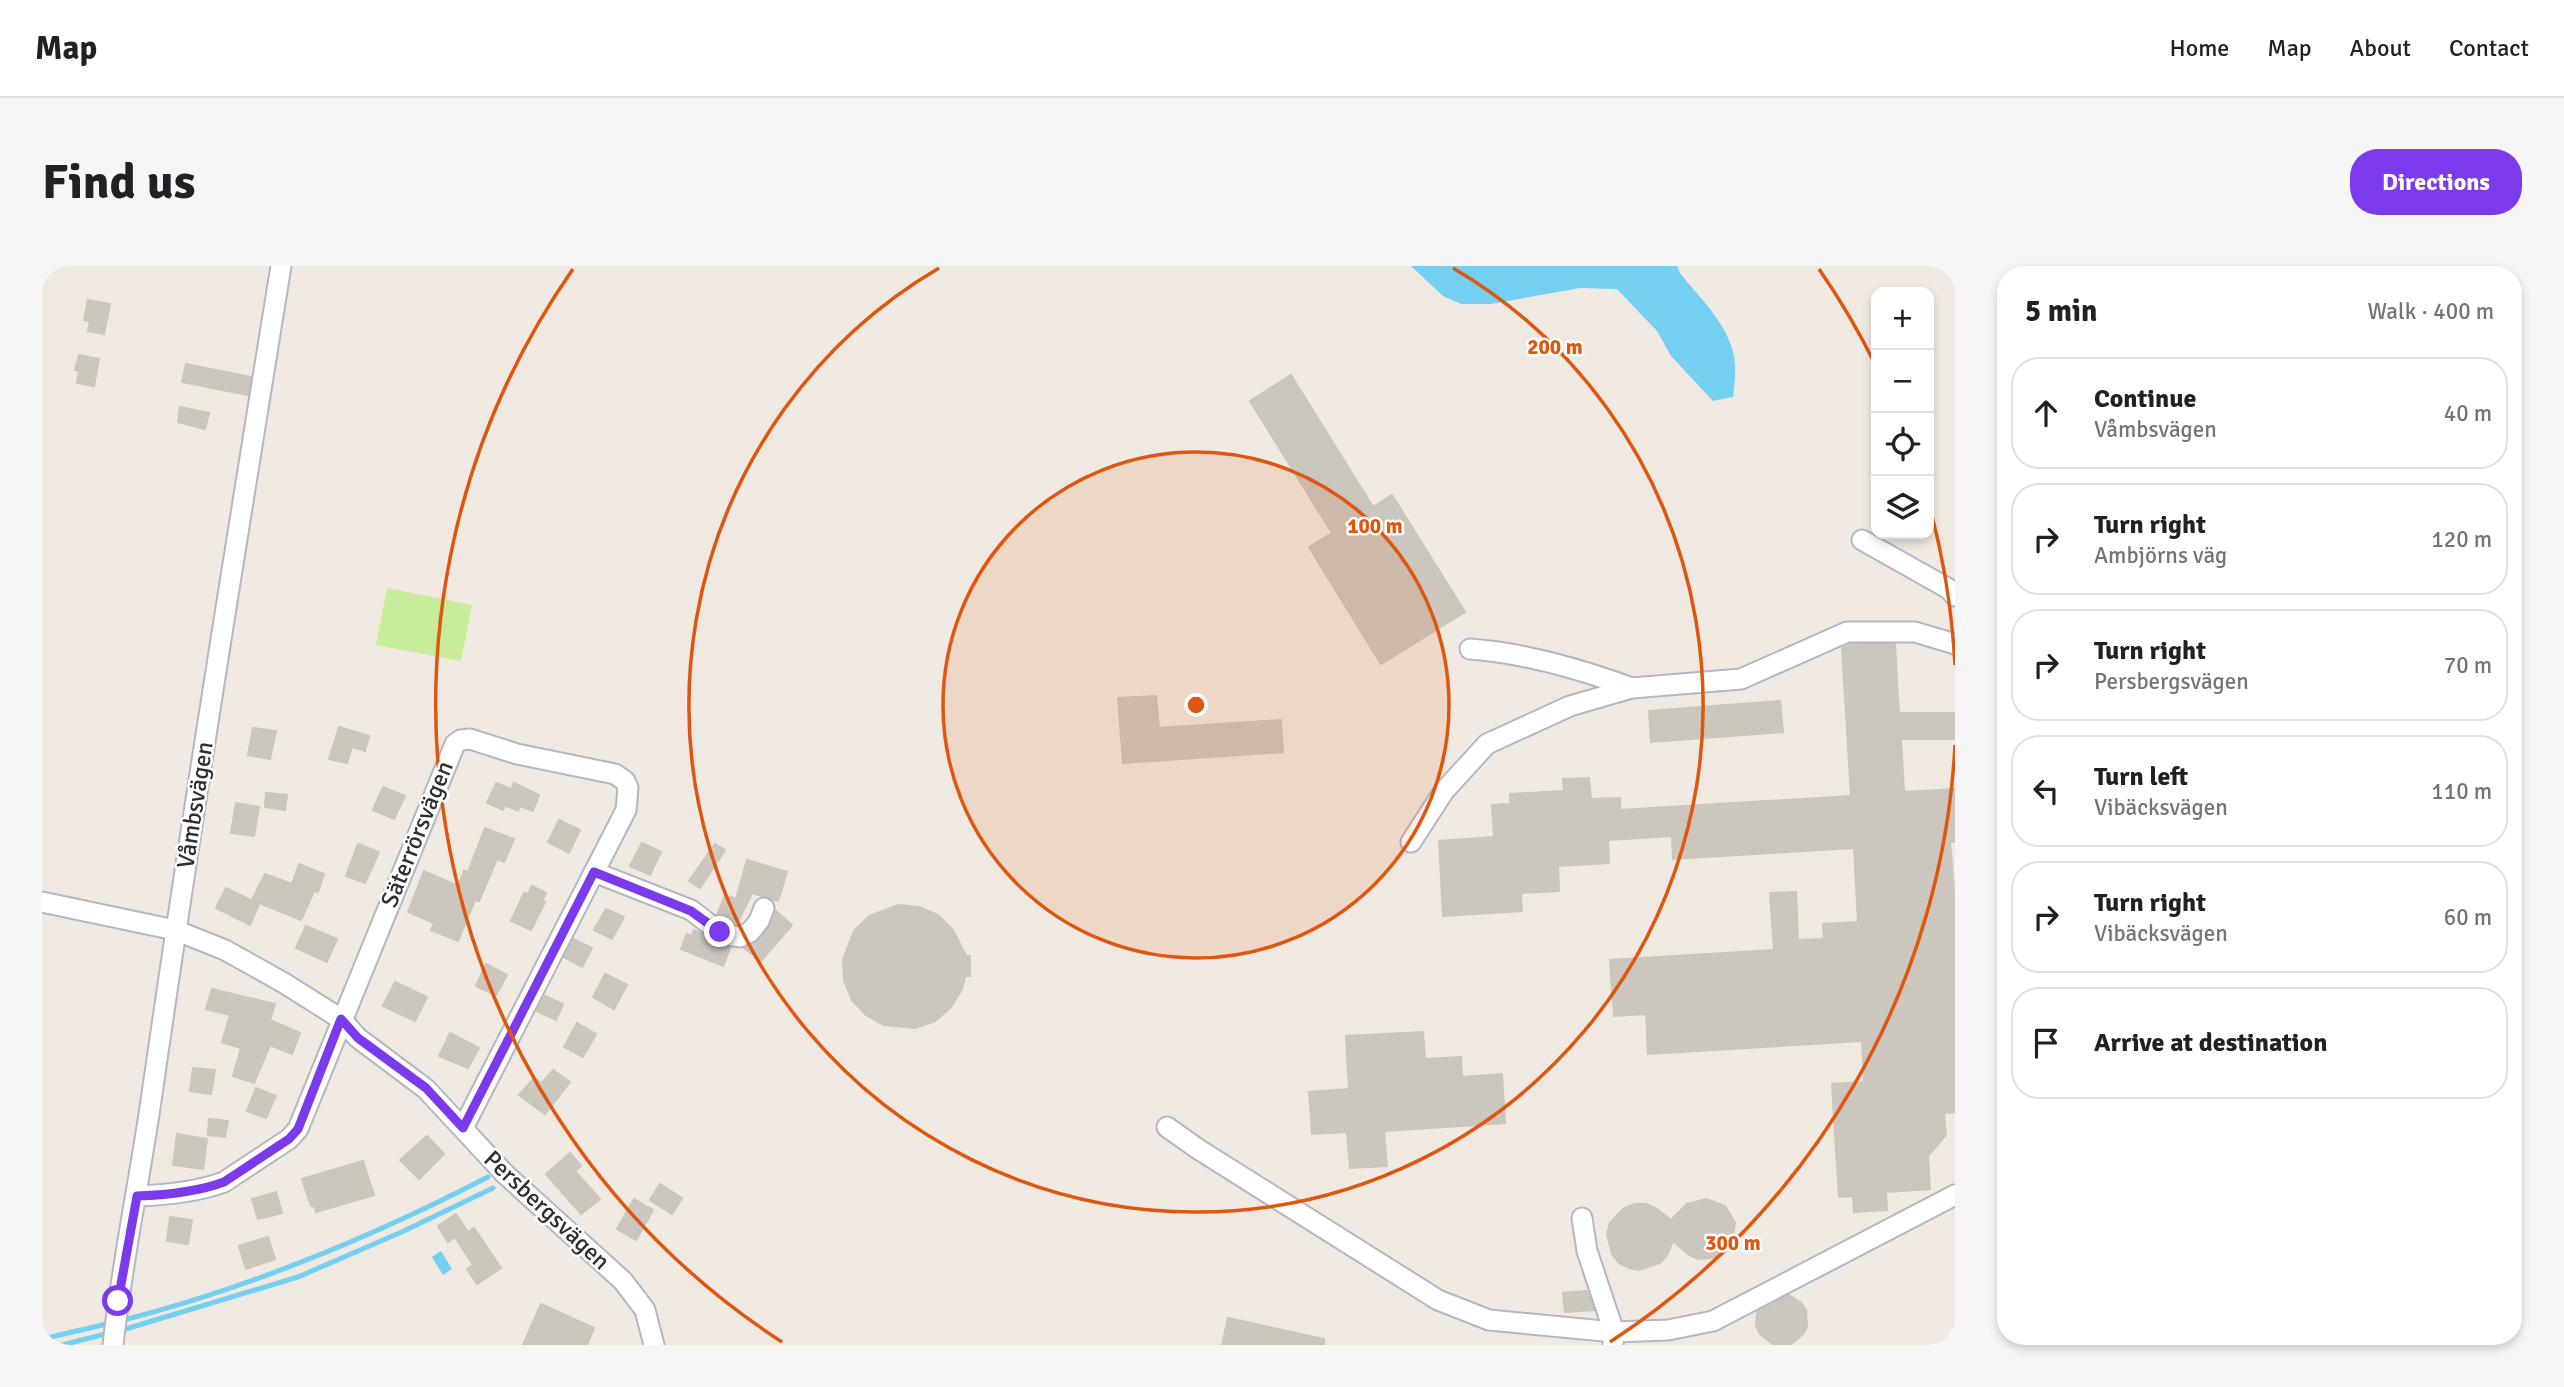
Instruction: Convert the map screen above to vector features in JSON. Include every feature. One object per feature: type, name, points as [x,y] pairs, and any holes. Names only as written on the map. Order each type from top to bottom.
[{"type":"street","name":"Våmbsvägen","points":[[113,1345],[175,930],[281,266]]},
{"type":"street","points":[[1862,540],[1949,589],[1955,596]]},
{"type":"street","points":[[1411,842],[1444,791],[1487,744],[1570,706],[1632,688],[1741,679],[1847,632],[1915,632],[1955,644]]},
{"type":"street","points":[[1470,649],[1496,651],[1579,668],[1632,688]]},
{"type":"street","name":"Säterrörsvägen","points":[[137,1196],[160,1195],[224,1182],[289,1139],[298,1129],[455,744],[470,739],[517,754],[615,774],[625,781],[628,788],[626,810],[594,872]]},
{"type":"street","points":[[463,1128],[594,872],[691,911],[713,927],[733,936],[739,937],[750,932],[759,921],[764,908]]},
{"type":"street","name":"Persbergsvägen","points":[[42,902],[175,930],[225,950],[341,1019],[358,1038],[426,1088],[514,1183],[623,1281],[645,1310],[654,1345]]},
{"type":"street","points":[[1167,1127],[1438,1300],[1489,1320],[1613,1338],[1713,1321],[1955,1195]]},
{"type":"street","points":[[1582,1218],[1587,1251],[1613,1338]]},
{"type":"green space","points":[[387,588],[472,605],[461,661],[376,645]]},
{"type":"water","points":[[1411,266],[1677,266],[1728,337],[1735,363],[1733,397],[1713,401],[1671,356],[1657,331],[1617,289],[1580,288],[1491,304],[1461,304],[1443,296]]},
{"type":"water","points":[[441,1251],[452,1269],[443,1275],[432,1257]]},
{"type":"building","points":[[88,300],[110,304],[104,334],[88,331],[90,321],[84,320]]},
{"type":"building","points":[[79,355],[99,359],[94,386],[77,383],[79,371],[75,370]]},
{"type":"building","points":[[186,364],[251,377],[248,395],[182,382]]},
{"type":"building","points":[[1291,375],[1373,507],[1392,495],[1465,612],[1381,664],[1309,547],[1332,533],[1250,401]]},
{"type":"building","points":[[180,407],[209,413],[205,429],[178,422]]},
{"type":"building","points":[[1850,644],[1895,644],[1899,713],[1955,713],[1955,739],[1901,739],[1904,792],[1955,789],[1955,842],[1950,842],[1955,901],[1955,1112],[1944,1113],[1946,1135],[1928,1156],[1930,1189],[1886,1192],[1887,1210],[1854,1212],[1853,1196],[1839,1197],[1832,1084],[1864,1082],[1862,1041],[1648,1054],[1646,1014],[1614,1016],[1610,960],[1774,950],[1770,893],[1796,892],[1798,940],[1824,939],[1823,924],[1858,922],[1854,848],[1673,859],[1672,836],[1608,840],[1609,863],[1558,866],[1559,891],[1521,893],[1522,911],[1443,916],[1439,841],[1494,837],[1492,805],[1510,804],[1510,794],[1564,791],[1563,779],[1589,778],[1591,799],[1620,798],[1620,810],[1851,796],[1842,648]]},
{"type":"building","points":[[1156,696],[1159,728],[1281,720],[1283,752],[1123,763],[1118,698]]},
{"type":"building","points":[[1780,701],[1783,732],[1651,742],[1649,711]]},
{"type":"building","points":[[339,727],[369,736],[365,751],[352,747],[347,763],[329,759]]},
{"type":"building","points":[[253,728],[276,731],[270,759],[248,755]]},
{"type":"building","points":[[496,783],[511,789],[514,783],[539,795],[533,811],[520,806],[518,811],[505,805],[503,810],[487,803]]},
{"type":"building","points":[[383,787],[405,796],[394,819],[373,810]]},
{"type":"building","points":[[266,793],[287,795],[285,810],[265,807]]},
{"type":"building","points":[[236,803],[259,807],[254,836],[231,833]]},
{"type":"building","points":[[559,820],[580,830],[569,853],[548,842]]},
{"type":"building","points":[[485,828],[514,839],[504,862],[497,859],[479,901],[475,900],[458,941],[431,930],[434,923],[408,912],[424,871],[458,886],[464,871],[468,872]]},
{"type":"building","points":[[642,843],[661,852],[650,875],[630,866]]},
{"type":"building","points":[[358,844],[379,852],[365,883],[346,876]]},
{"type":"building","points":[[715,844],[725,850],[700,888],[689,881]]},
{"type":"building","points":[[747,860],[787,872],[778,901],[752,893],[737,924],[717,915],[725,895],[736,899]]},
{"type":"building","points":[[299,864],[324,874],[318,892],[314,891],[301,920],[252,900],[265,874],[292,884]]},
{"type":"building","points":[[532,886],[546,893],[542,901],[545,902],[531,930],[511,921],[524,893],[528,894]]},
{"type":"building","points":[[226,888],[259,904],[250,925],[216,908]]},
{"type":"building","points":[[898,905],[919,907],[938,915],[953,930],[966,956],[970,956],[970,976],[965,976],[962,989],[951,1007],[935,1021],[915,1028],[884,1025],[866,1015],[852,1000],[844,980],[843,960],[854,931],[869,916]]},
{"type":"building","points":[[606,909],[624,917],[612,939],[594,930]]},
{"type":"building","points":[[776,911],[792,925],[761,961],[744,948],[759,940],[770,926]]},
{"type":"building","points":[[306,926],[337,939],[327,962],[296,948]]},
{"type":"building","points":[[694,930],[730,948],[723,966],[681,949],[687,934],[692,936]]},
{"type":"building","points":[[573,939],[592,948],[582,967],[564,957]]},
{"type":"building","points":[[486,964],[507,975],[496,995],[476,986]]},
{"type":"building","points":[[605,974],[627,985],[614,1009],[593,997]]},
{"type":"building","points":[[395,982],[427,997],[415,1021],[383,1006]]},
{"type":"building","points":[[212,989],[275,1004],[270,1020],[300,1033],[292,1054],[270,1045],[254,1083],[233,1076],[241,1048],[222,1042],[230,1015],[206,1009]]},
{"type":"building","points":[[545,996],[563,1004],[556,1020],[537,1011]]},
{"type":"building","points":[[577,1023],[596,1034],[583,1057],[564,1047]]},
{"type":"building","points":[[1423,1032],[1425,1059],[1461,1057],[1462,1077],[1502,1074],[1505,1123],[1384,1131],[1387,1166],[1350,1168],[1347,1132],[1312,1134],[1309,1092],[1349,1089],[1346,1036]]},
{"type":"building","points":[[450,1033],[479,1048],[468,1068],[439,1056]]},
{"type":"building","points":[[193,1068],[215,1070],[211,1094],[190,1091]]},
{"type":"building","points":[[553,1070],[570,1082],[545,1114],[519,1095],[534,1078],[542,1083]]},
{"type":"building","points":[[256,1088],[276,1096],[266,1118],[247,1111]]},
{"type":"building","points":[[209,1119],[228,1121],[225,1137],[208,1135]]},
{"type":"building","points":[[177,1134],[207,1139],[203,1169],[173,1165]]},
{"type":"building","points":[[427,1136],[444,1154],[419,1179],[400,1160]]},
{"type":"building","points":[[570,1153],[581,1166],[575,1171],[600,1199],[581,1214],[546,1174]]},
{"type":"building","points":[[363,1161],[374,1195],[316,1212],[314,1206],[311,1206],[302,1179]]},
{"type":"building","points":[[660,1184],[682,1198],[672,1214],[650,1200]]},
{"type":"building","points":[[276,1192],[282,1213],[258,1219],[252,1199]]},
{"type":"building","points":[[634,1199],[653,1210],[636,1240],[617,1229]]},
{"type":"building","points":[[1706,1199],[1725,1206],[1735,1223],[1732,1243],[1718,1257],[1698,1259],[1673,1241],[1660,1263],[1639,1270],[1619,1263],[1612,1254],[1607,1234],[1610,1223],[1624,1208],[1646,1204],[1671,1220],[1687,1204]]},
{"type":"building","points":[[456,1214],[468,1232],[474,1228],[501,1268],[477,1284],[467,1269],[473,1265],[455,1237],[448,1242],[438,1226]]},
{"type":"building","points":[[170,1217],[192,1220],[188,1244],[167,1241]]},
{"type":"building","points":[[268,1237],[275,1259],[246,1269],[239,1246]]},
{"type":"building","points":[[1587,1291],[1594,1310],[1565,1312],[1563,1293]]},
{"type":"building","points":[[1789,1295],[1806,1310],[1807,1327],[1791,1344],[1774,1345],[1760,1334],[1756,1326],[1757,1312]]},
{"type":"building","points":[[541,1304],[594,1328],[587,1345],[523,1345]]},
{"type":"building","points":[[1228,1318],[1324,1339],[1324,1345],[1222,1345]]},
{"type":"waterway","points":[[120,1321],[215,1293],[308,1260],[399,1221],[488,1177]]},
{"type":"waterway","points":[[119,1331],[298,1277],[404,1231],[493,1188]]},
{"type":"waterway","points":[[42,1339],[111,1323]]},
{"type":"waterway","points":[[62,1345],[110,1333]]},
{"type":"route","points":[[118,1301],[137,1196],[160,1195],[224,1182],[289,1139],[298,1129],[341,1019],[358,1038],[426,1088],[463,1128],[594,872],[691,911],[720,932]]}]
